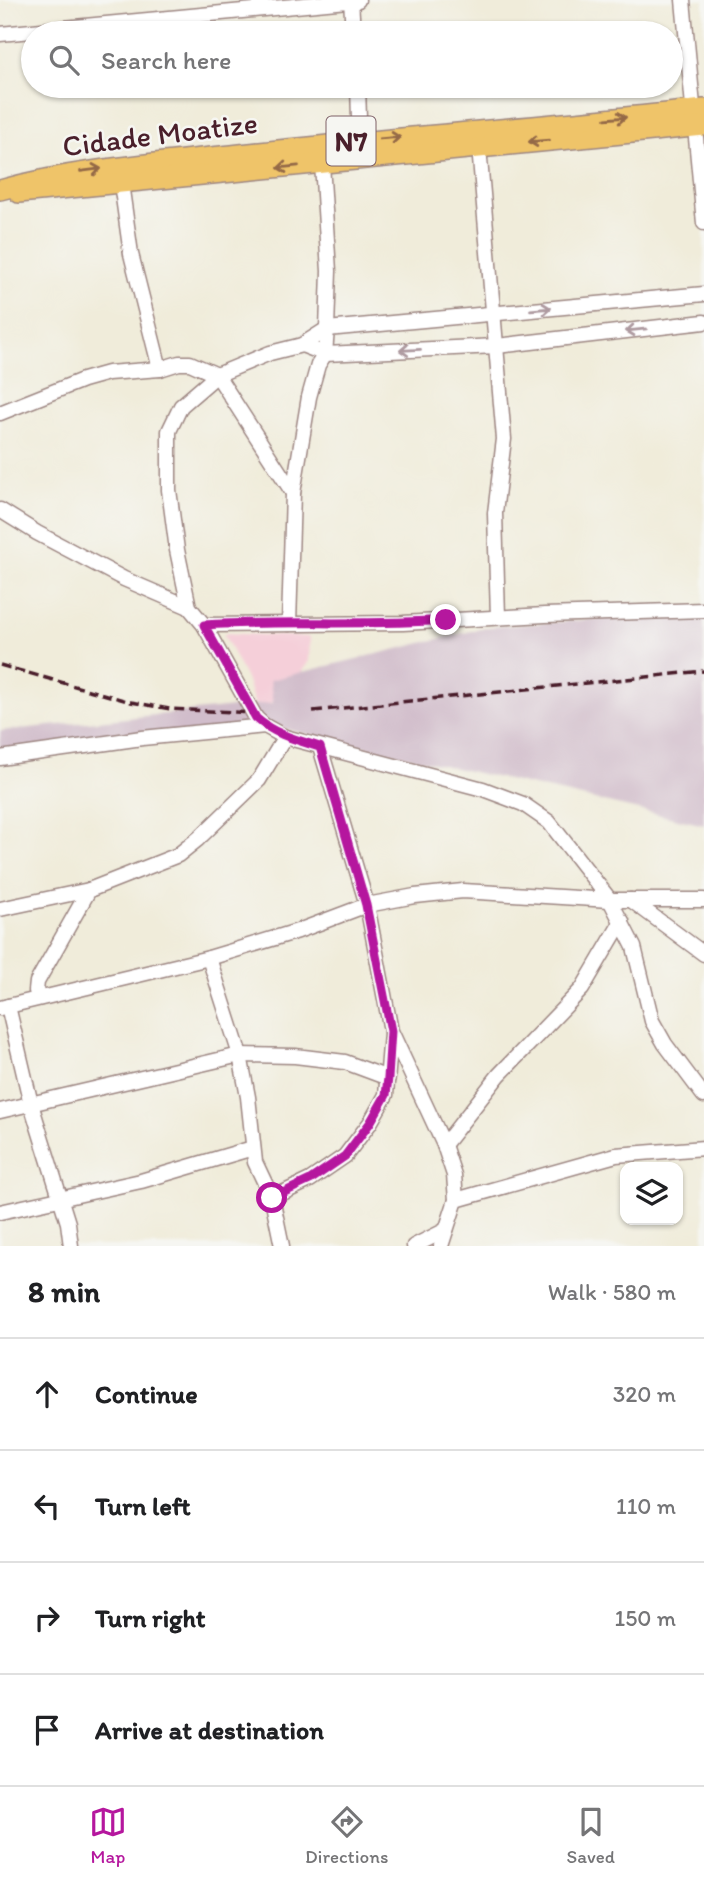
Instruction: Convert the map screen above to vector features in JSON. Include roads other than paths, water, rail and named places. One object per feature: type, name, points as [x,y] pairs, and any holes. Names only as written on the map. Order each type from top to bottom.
[{"type":"highway","name":"Cidade Moatize","points":[[0,192],[44,192],[322,164],[359,150],[479,147],[699,118]]},
{"type":"highway","name":"Cidade Moatize","points":[[0,192],[42,178],[82,171],[359,150],[699,118]]},
{"type":"street","points":[[351,0],[353,21]]},
{"type":"street","points":[[127,21],[358,0]]},
{"type":"street","points":[[682,0],[699,118],[704,223]]},
{"type":"street","points":[[0,34],[21,32]]},
{"type":"street","points":[[358,98],[359,150]]},
{"type":"street","points":[[479,147],[504,439],[495,513],[498,617]]},
{"type":"street","points":[[289,624],[293,493],[309,397],[318,365],[325,354],[327,329],[329,271],[322,164]]},
{"type":"street","points":[[121,183],[131,254],[160,369]]},
{"type":"street","points":[[189,607],[177,550],[169,490],[169,431],[181,406],[217,375],[270,353],[302,345],[327,329],[704,294]]},
{"type":"street","points":[[302,345],[325,354],[497,346],[704,322]]},
{"type":"street","points":[[0,413],[83,380],[108,373],[160,369],[179,363],[190,363],[217,375],[293,493]]},
{"type":"street","points":[[0,509],[37,533],[124,579],[189,607],[204,625],[256,718],[265,726],[285,737],[483,789],[523,804],[549,822],[610,900],[622,921],[634,947],[652,1021],[665,1044],[704,1096]]},
{"type":"street","points":[[204,625],[403,623],[704,610]]},
{"type":"street","points":[[0,758],[142,738],[265,726]]},
{"type":"street","points":[[0,909],[89,890],[178,855],[259,780],[285,737]]},
{"type":"street","points":[[320,747],[366,905],[391,1031],[444,1145],[454,1175],[456,1200],[441,1246]]},
{"type":"street","points":[[40,998],[36,991],[37,982],[89,890]]},
{"type":"street","points":[[71,1246],[68,1223],[4,1007],[209,958],[298,931],[366,905],[415,896],[463,891],[610,900],[704,900]]},
{"type":"street","points":[[631,900],[704,954]]},
{"type":"street","points":[[444,1145],[499,1075],[582,989],[622,921]]},
{"type":"street","points":[[209,958],[240,1055],[255,1162],[272,1198],[282,1246]]},
{"type":"street","points":[[272,1198],[310,1180],[345,1156],[370,1123],[386,1095],[391,1031]]},
{"type":"street","points":[[0,1111],[240,1055],[295,1056],[345,1062],[388,1078]]},
{"type":"street","points":[[0,1212],[141,1181],[253,1148]]},
{"type":"street","points":[[456,1200],[616,1155],[704,1148]]},
{"type":"street","points":[[414,1246],[446,1230]]},
{"type":"railway","points":[[0,665],[131,702],[170,709],[253,713]]},
{"type":"railway","points":[[313,711],[704,671]]}]
